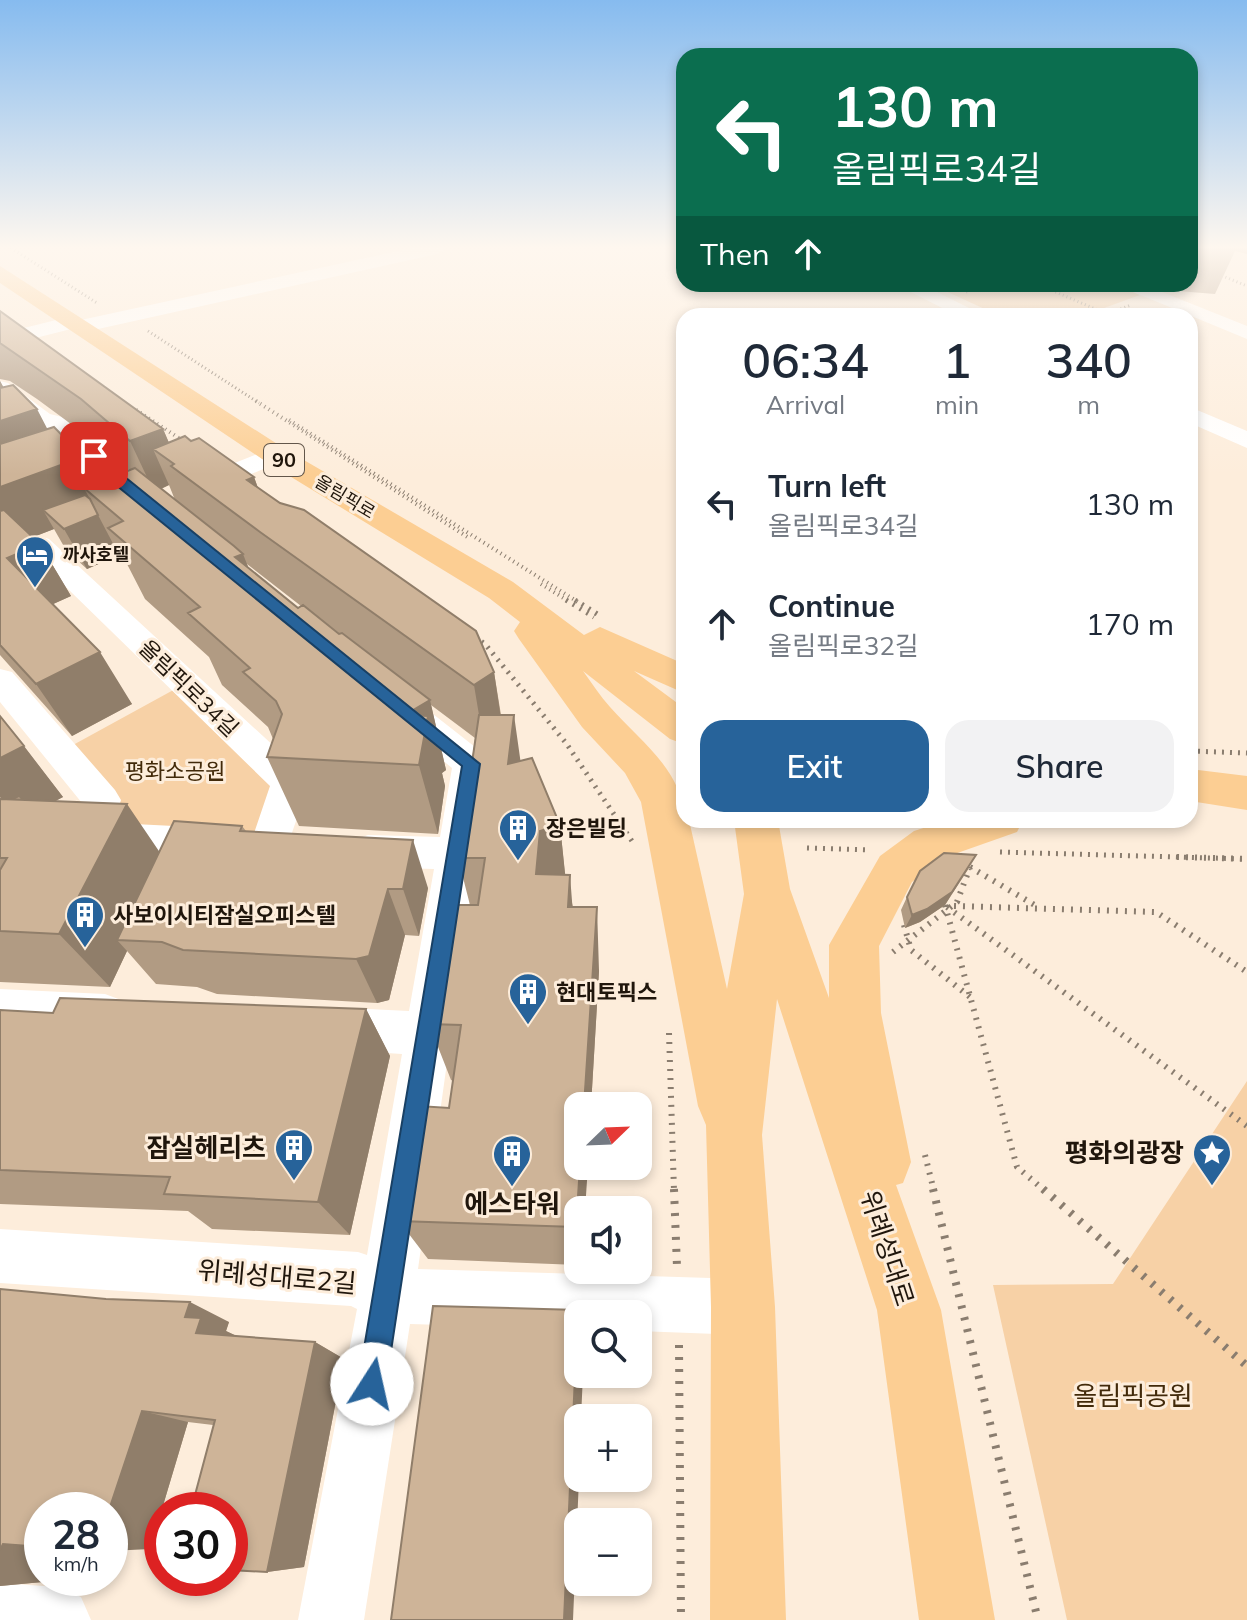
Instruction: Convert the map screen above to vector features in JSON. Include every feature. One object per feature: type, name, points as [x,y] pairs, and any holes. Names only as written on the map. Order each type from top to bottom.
[{"type":"main road","name":"올림픽로","points":[[76,324],[275,455],[501,590],[676,723]]},
{"type":"main road","name":"90","points":[[501,590],[676,676]]},
{"type":"main road","points":[[501,590],[596,717],[640,762],[663,802],[733,1135]]},
{"type":"main road","points":[[1198,786],[1247,793]]},
{"type":"main road","points":[[1198,801],[1247,801]]},
{"type":"main road","name":"위례성대로","points":[[761,828],[787,869],[909,1310],[957,1620]]},
{"type":"main road","points":[[909,1310],[855,1013],[854,945],[896,869],[930,844],[993,844]]},
{"type":"main road","name":"위례성대로","points":[[748,1620],[743,1307],[733,1135],[787,869]]},
{"type":"street","points":[[0,341],[85,324]]},
{"type":"street","points":[[106,344],[141,324]]},
{"type":"street","points":[[1223,324],[1247,333]]},
{"type":"street","points":[[0,384],[43,421]]},
{"type":"street","points":[[1198,418],[1247,440]]},
{"type":"street","points":[[14,431],[43,421],[53,422],[94,456],[94,461],[133,509],[171,524]]},
{"type":"street","points":[[133,509],[275,455]]},
{"type":"street","points":[[67,471],[94,461]]},
{"type":"street","name":"올림픽로34길","points":[[40,545],[290,783],[300,849]]},
{"type":"street","points":[[0,680],[102,800],[91,837]]},
{"type":"street","points":[[331,1620],[387,1296],[471,764],[371,684]]},
{"type":"street","points":[[0,833],[457,854]]},
{"type":"street","points":[[0,1010],[143,1018]]},
{"type":"street","points":[[285,1026],[428,1034]]},
{"type":"street","name":"위례성대로2길","points":[[0,1256],[358,1279],[387,1296],[743,1307]]},
{"type":"street","points":[[0,1616],[58,1620]]},
{"type":"path","points":[[149,324],[207,368],[599,618],[150,324]]},
{"type":"path","points":[[135,409],[233,473]]},
{"type":"path","points":[[472,636],[485,644],[566,743],[639,854]]},
{"type":"path","points":[[1198,751],[1247,753]]},
{"type":"path","points":[[888,956],[948,908],[963,890],[970,867],[993,844],[1247,859]]},
{"type":"path","points":[[787,869],[856,847]]},
{"type":"path","points":[[970,867],[1039,908]]},
{"type":"path","points":[[948,908],[1156,912],[1247,972]]},
{"type":"path","points":[[948,908],[1017,1167],[1247,1366]]},
{"type":"path","points":[[948,908],[1247,1126]]},
{"type":"path","points":[[903,916],[905,940],[911,950],[970,998]]},
{"type":"path","points":[[668,1026],[679,1305],[681,1620]]},
{"type":"path","points":[[924,1147],[1038,1620]]},
{"type":"green space","name":"평화소공원","points":[[177,688],[279,786],[266,825],[247,836],[118,830],[73,745]]},
{"type":"green space","name":"올림픽공원","points":[[1247,1081],[1247,1620],[1067,1620],[993,1285],[1113,1284]]},
{"type":"building","points":[[0,324],[17,324],[163,429],[130,441],[81,399],[0,343]]},
{"type":"building","points":[[13,385],[37,409],[0,421],[0,388]]},
{"type":"building","points":[[54,427],[83,457],[0,487],[0,444]]},
{"type":"building","points":[[185,436],[191,441],[199,438],[254,477],[247,480],[280,503],[304,510],[476,631],[494,672],[474,685],[260,532],[153,449]]},
{"type":"building","points":[[135,468],[234,546],[243,554],[235,557],[298,608],[303,605],[430,700],[405,715],[428,716],[419,765],[267,757],[282,714],[276,701],[243,672],[250,668],[188,613],[200,607],[108,528],[123,521],[84,488]]},
{"type":"building","points":[[85,495],[98,515],[64,529],[43,510]]},
{"type":"building","points":[[4,510],[40,544],[7,558],[100,652],[36,684],[0,645],[0,511]]},
{"type":"building","points":[[479,715],[514,715],[508,764],[532,758],[560,825],[540,831],[536,874],[570,875],[568,907],[597,907],[585,1092],[564,1092],[564,1180],[579,1180],[578,1196],[564,1196],[564,1227],[399,1221],[419,1106],[449,1108],[461,1025],[429,1024],[449,905],[478,905],[485,858],[458,858]]},
{"type":"building","points":[[0,716],[24,746],[0,758]]},
{"type":"building","points":[[0,799],[127,804],[59,934],[0,931],[0,870],[7,858],[0,858]]},
{"type":"building","points":[[174,821],[242,826],[240,831],[413,840],[403,889],[388,889],[369,956],[356,959],[183,950],[162,942],[117,940]]},
{"type":"building","points":[[944,853],[976,855],[952,892],[912,915],[907,897],[920,871]]},
{"type":"building","points":[[60,998],[366,1009],[318,1202],[164,1194],[170,1177],[0,1170],[0,1010],[53,1013]]},
{"type":"building","points":[[0,1289],[106,1299],[190,1302],[185,1317],[201,1318],[196,1333],[315,1342],[267,1572],[248,1571],[248,1492],[196,1492],[215,1420],[142,1411],[115,1492],[24,1492],[24,1546],[3,1544],[0,1550]]},
{"type":"building","points":[[433,1306],[564,1310],[564,1388],[574,1388],[574,1404],[564,1404],[564,1492],[570,1492],[569,1508],[564,1508],[564,1620],[391,1620]]},
{"type":"place","name":"까사호텔","points":[[35,589]]},
{"type":"place","name":"장은빌딩","points":[[518,862]]},
{"type":"place","name":"사보이시티잠실오피스텔","points":[[85,949]]},
{"type":"place","name":"현대토픽스","points":[[528,1026]]},
{"type":"place","name":"잠실헤리츠","points":[[294,1182]]},
{"type":"place","name":"평화의광장","points":[[1212,1187]]},
{"type":"place","name":"에스타워","points":[[512,1188]]},
{"type":"route","points":[[94,456],[94,461],[129,490],[471,764],[372,1384]]}]
